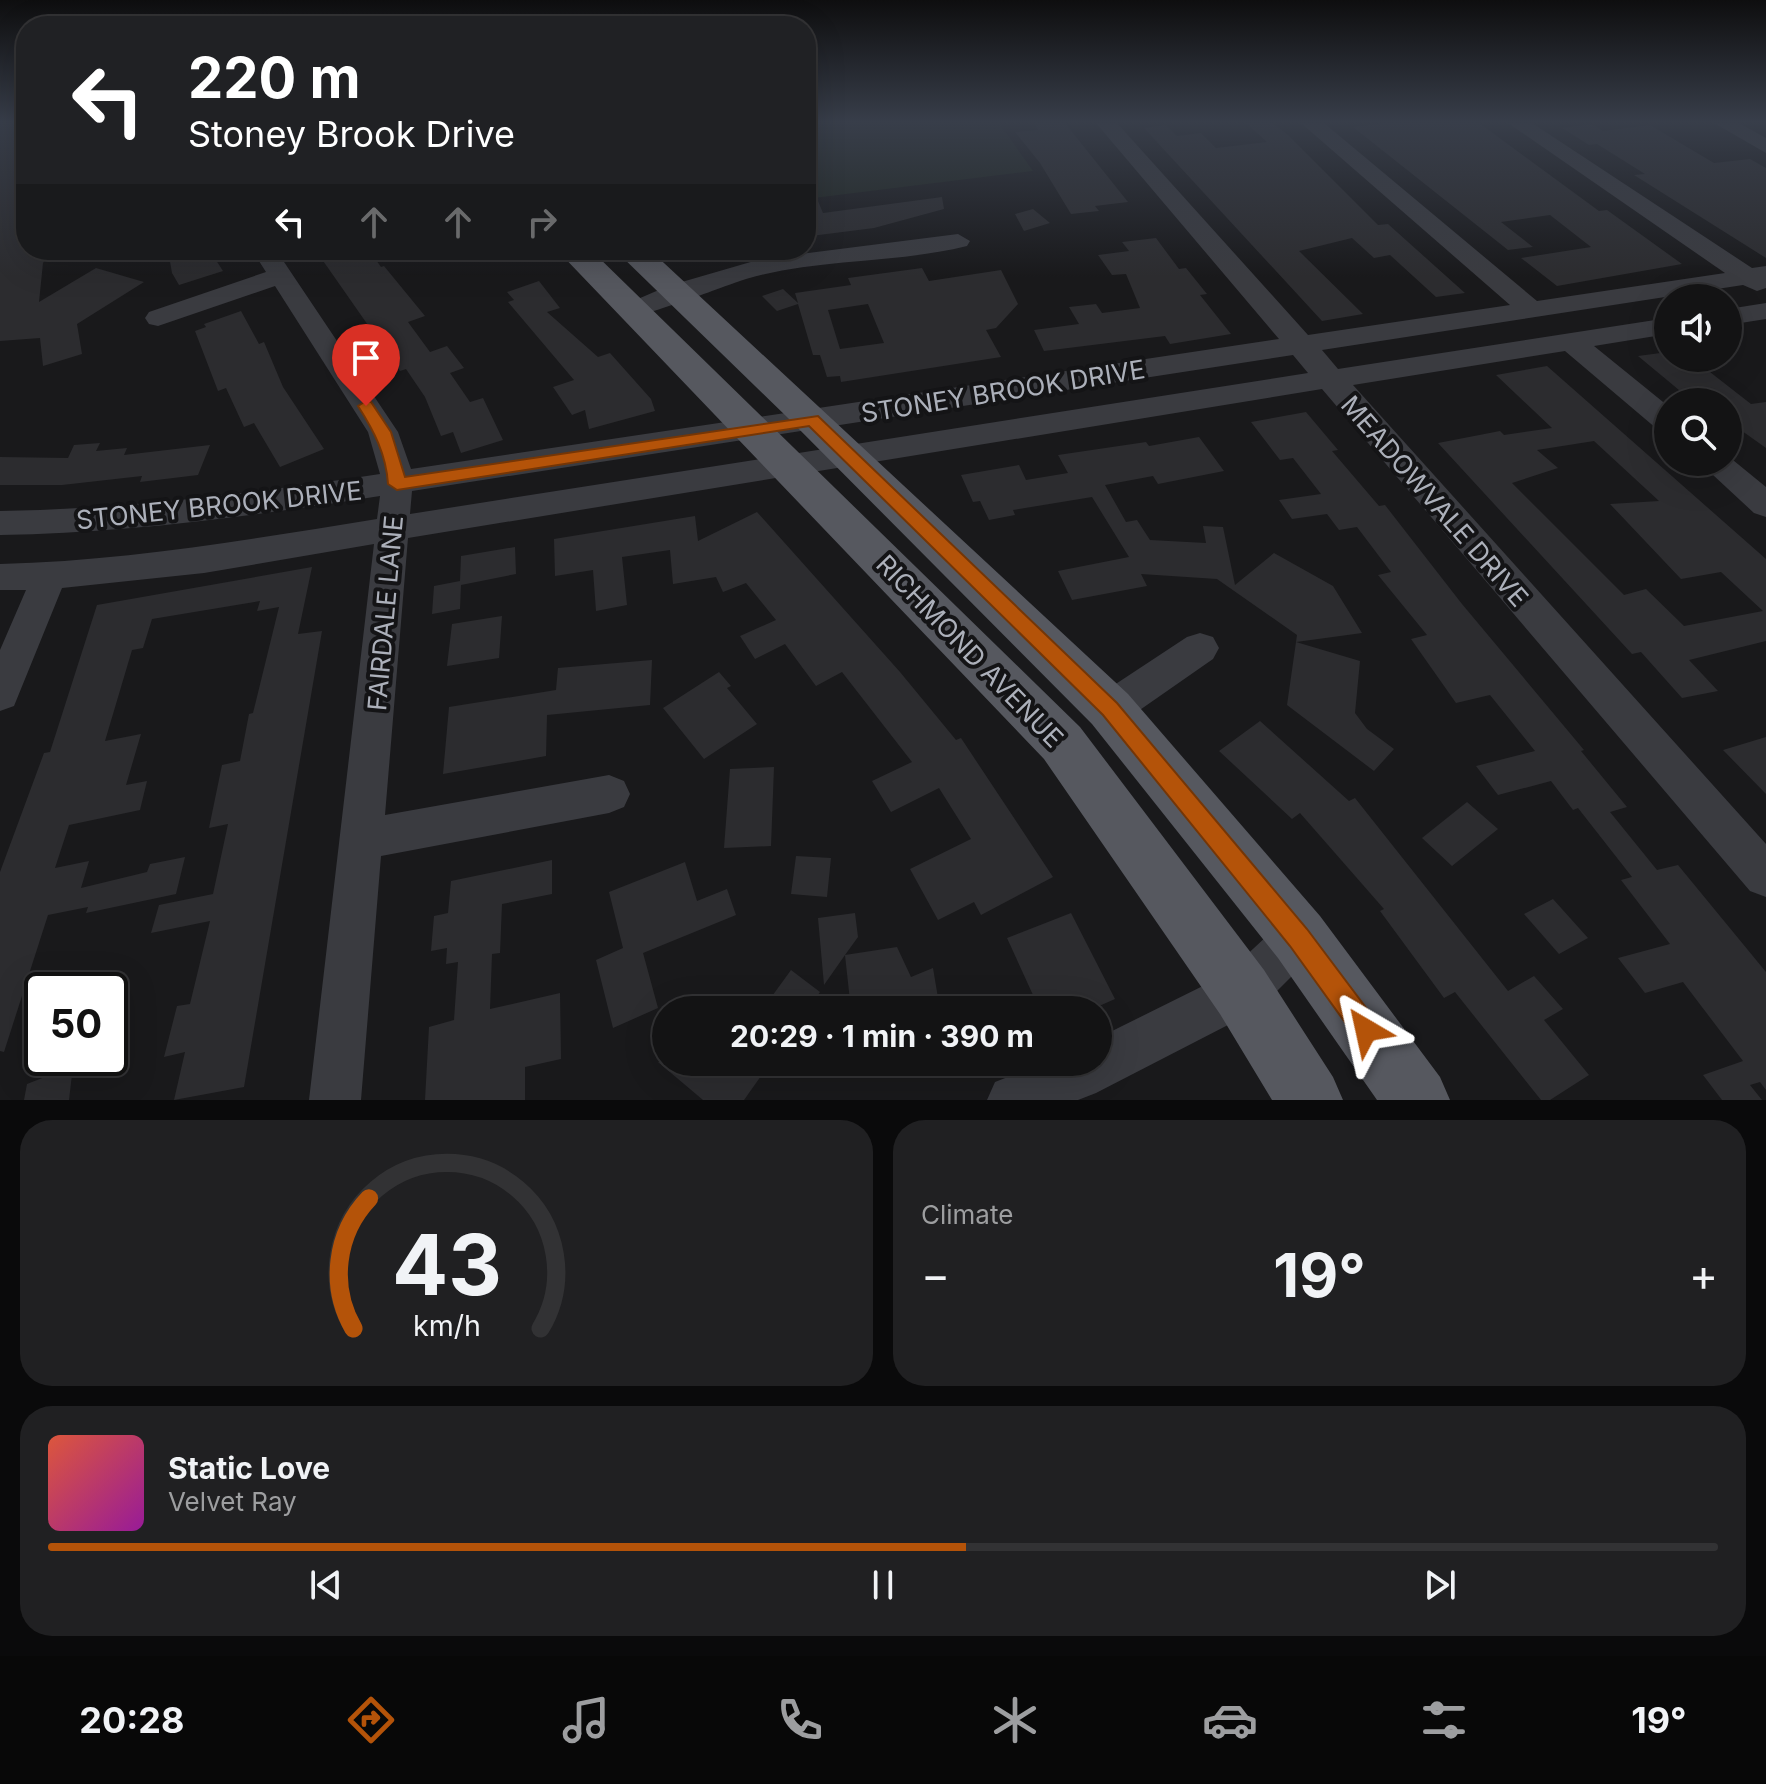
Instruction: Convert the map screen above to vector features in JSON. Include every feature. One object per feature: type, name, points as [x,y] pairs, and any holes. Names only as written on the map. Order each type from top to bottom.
[{"type":"main road","name":"RICHMOND AVENUE","points":[[583,260],[1062,743],[1242,992],[1310,1100]]},
{"type":"main road","name":"RICHMOND AVENUE","points":[[642,260],[813,420],[1110,709],[1299,937],[1417,1100]]},
{"type":"street","name":"MEADOWVALE DRIVE","points":[[1150,174],[1766,876]]},
{"type":"street","points":[[1372,174],[1532,310]]},
{"type":"street","points":[[1597,174],[1760,280]]},
{"type":"street","points":[[816,260],[958,241]]},
{"type":"street","points":[[633,311],[677,292],[761,267],[814,260]]},
{"type":"street","name":"FAIRDALE LANE","points":[[158,318],[272,263],[383,432],[395,466],[397,484],[393,531],[335,1100]]},
{"type":"street","name":"STONEY BROOK DRIVE","points":[[0,523],[75,522],[223,509],[1532,310],[1760,280]]},
{"type":"street","points":[[1742,315],[1766,311]]},
{"type":"street","name":"STONEY BROOK DRIVE","points":[[0,577],[49,576],[204,560],[787,464],[1654,328]]},
{"type":"street","points":[[1572,342],[1654,410]]},
{"type":"street","points":[[1732,476],[1766,505]]},
{"type":"street","points":[[0,695],[49,576]]},
{"type":"street","points":[[1110,709],[1200,648]]},
{"type":"street","points":[[363,839],[609,794]]},
{"type":"street","points":[[1013,1100],[1078,1075],[1242,992],[1299,937]]},
{"type":"shaded area","points":[[816,174],[1006,174],[816,198]]},
{"type":"building","points":[[0,174],[16,174],[16,260],[45,260],[39,302],[96,268],[144,282],[77,324],[82,354],[43,366],[40,338],[0,341]]},
{"type":"building","points":[[1047,174],[1106,174],[1128,202],[1095,206],[1099,211],[1071,214]]},
{"type":"building","points":[[1187,174],[1327,174],[1378,225],[1388,224],[1465,293],[1436,297],[1390,255],[1374,258],[1352,238],[1299,251],[1363,314],[1322,321]]},
{"type":"building","points":[[1413,174],[1549,174],[1599,211],[1607,210],[1682,264],[1557,286],[1521,258],[1591,247],[1550,215],[1501,222],[1533,247],[1508,250]]},
{"type":"building","points":[[1766,174],[1766,258],[1634,175]]},
{"type":"building","points":[[816,196],[823,213],[942,197],[944,209],[874,228],[816,235]]},
{"type":"building","points":[[1033,209],[1050,223],[1024,231],[1015,214]]},
{"type":"building","points":[[1156,238],[1179,269],[1186,268],[1207,294],[1200,295],[1231,334],[1170,344],[1165,336],[1044,351],[1034,330],[1079,324],[1069,307],[1096,304],[1102,313],[1140,308],[1126,274],[1112,275],[1098,255],[1129,251],[1122,242]]},
{"type":"building","points":[[170,260],[216,260],[223,271],[179,285]]},
{"type":"building","points":[[322,260],[376,260],[381,267],[384,266],[425,316],[408,322],[430,352],[447,346],[464,368],[450,373],[470,402],[483,398],[503,440],[461,453],[453,432],[441,436],[425,397],[406,369],[400,371]]},
{"type":"building","points":[[922,268],[929,281],[1001,270],[1018,304],[996,328],[986,330],[1001,357],[841,382],[840,376],[827,377],[820,355],[813,355],[798,304],[777,311],[762,296],[783,289],[798,303],[795,293],[851,285],[848,278]],"holes":[[[868,304],[884,343],[840,349],[828,310]]]},
{"type":"building","points":[[539,281],[560,308],[547,312],[598,357],[610,353],[651,399],[655,411],[589,429],[585,410],[572,415],[553,387],[574,380],[508,302],[514,300],[507,292]]},
{"type":"building","points":[[241,311],[259,344],[264,342],[283,387],[324,449],[280,467],[254,423],[244,427],[226,388],[218,391],[195,331],[206,327],[204,324]]},
{"type":"building","points":[[1654,354],[1654,369],[1638,356]]},
{"type":"building","points":[[1547,366],[1654,460],[1654,476],[1672,476],[1766,559],[1766,641],[1689,660],[1718,691],[1682,698],[1641,652],[1632,654],[1438,443],[1500,431],[1504,435],[1552,428],[1496,375]],"holes":[[[1594,441],[1659,501],[1610,504],[1681,579],[1721,572],[1763,611],[1684,626],[1646,589],[1624,595],[1512,483],[1558,468],[1537,450]]]},
{"type":"building","points":[[1657,372],[1710,372],[1730,388],[1677,388]]},
{"type":"building","points":[[1742,397],[1751,404],[1766,402],[1766,448],[1742,431]]},
{"type":"building","points":[[1306,412],[1338,450],[1332,451],[1379,506],[1385,505],[1462,604],[1584,750],[1581,751],[1627,807],[1610,812],[1657,870],[1678,865],[1766,972],[1766,1090],[1760,1082],[1750,1085],[1762,1100],[1722,1100],[1703,1075],[1743,1061],[1683,982],[1645,993],[1618,958],[1670,944],[1621,880],[1632,877],[1578,808],[1573,810],[1551,781],[1498,795],[1476,766],[1535,751],[1490,695],[1456,703],[1411,639],[1427,635],[1378,575],[1391,572],[1357,527],[1339,530],[1327,514],[1292,519],[1279,500],[1321,494],[1293,458],[1280,460],[1251,422]]},
{"type":"building","points":[[1199,437],[1224,471],[1158,484],[1153,476],[1105,485],[1126,522],[1137,520],[1150,540],[1206,543],[1203,526],[1223,527],[1235,585],[1274,553],[1333,586],[1362,633],[1296,642],[1297,635],[1217,579],[1141,574],[1147,586],[1072,600],[1058,571],[1129,557],[1092,497],[1013,510],[1015,515],[989,520],[980,501],[973,502],[961,475],[1019,465],[1026,480],[1068,473],[1058,455],[1146,442],[1149,446]]},
{"type":"building","points":[[100,443],[96,451],[127,448],[124,455],[210,445],[198,475],[140,482],[142,476],[62,485],[0,485],[0,457],[68,458],[74,445]]},
{"type":"building","points":[[757,512],[900,672],[956,740],[961,738],[1053,877],[981,915],[974,902],[938,920],[910,869],[971,839],[939,788],[891,812],[872,781],[912,762],[842,672],[816,686],[785,644],[755,659],[740,636],[776,620],[746,583],[723,592],[716,577],[673,584],[670,550],[622,557],[627,605],[596,611],[593,570],[555,576],[554,539],[695,516],[698,541]]},
{"type":"building","points":[[515,547],[516,574],[461,585],[460,609],[432,614],[434,586],[460,581],[461,556]]},
{"type":"building","points":[[312,567],[298,634],[322,631],[244,1087],[174,1100],[185,1052],[164,1057],[177,1006],[190,1004],[210,921],[151,933],[159,905],[213,894],[228,824],[209,828],[222,765],[240,761],[249,714],[253,713],[279,607],[257,611],[260,601],[152,619],[143,648],[132,650],[105,741],[141,734],[126,785],[147,781],[140,810],[69,825],[55,868],[89,861],[81,888],[147,872],[150,864],[185,857],[176,894],[86,913],[88,907],[48,915],[30,972],[24,972],[24,990],[4,1052],[0,1051],[0,872],[44,753],[50,752],[97,605]]},
{"type":"building","points":[[502,616],[499,658],[447,666],[452,624]]},
{"type":"building","points":[[1296,642],[1360,661],[1355,713],[1367,729],[1394,749],[1374,771],[1287,705]]},
{"type":"building","points":[[652,660],[650,705],[547,715],[546,756],[443,774],[449,707],[556,690],[558,668]]},
{"type":"building","points":[[719,672],[731,686],[727,688],[757,724],[704,759],[663,708]]},
{"type":"building","points":[[1260,721],[1349,801],[1355,798],[1508,991],[1534,976],[1563,1009],[1544,1020],[1589,1075],[1550,1100],[1541,1100],[1455,992],[1444,998],[1380,911],[1384,909],[1300,813],[1292,819],[1219,751]]},
{"type":"building","points":[[1766,737],[1766,794],[1723,750]]},
{"type":"building","points":[[774,767],[771,846],[724,848],[730,769]]},
{"type":"building","points":[[1467,802],[1498,829],[1452,866],[1422,838]]},
{"type":"building","points":[[796,856],[831,858],[827,897],[791,894]]},
{"type":"building","points":[[552,860],[552,894],[502,904],[500,953],[492,954],[490,1009],[560,993],[561,1059],[525,1067],[525,1100],[425,1100],[429,1027],[454,1020],[458,962],[446,964],[447,948],[431,951],[434,916],[448,913],[451,881]]},
{"type":"building","points":[[685,862],[697,901],[727,889],[736,915],[643,953],[655,996],[652,996],[652,1011],[613,1028],[596,960],[623,948],[609,892]]},
{"type":"building","points":[[1553,899],[1588,938],[1559,954],[1524,914]]},
{"type":"building","points":[[855,913],[858,937],[824,985],[818,918]]},
{"type":"building","points":[[1071,913],[1115,999],[1112,1000],[1112,996],[1031,996],[1033,995],[1007,938]]},
{"type":"building","points":[[897,947],[911,977],[933,968],[938,996],[849,996],[845,955]]},
{"type":"building","points":[[791,970],[820,992],[817,996],[772,996]]},
{"type":"building","points":[[47,1076],[72,1076],[69,1100],[24,1100],[27,1084]]},
{"type":"building","points":[[675,1076],[761,1076],[744,1100],[703,1100]]},
{"type":"route","points":[[366,406],[383,432],[395,466],[397,484],[813,420],[1110,709],[1299,937],[1366,1030]]}]
